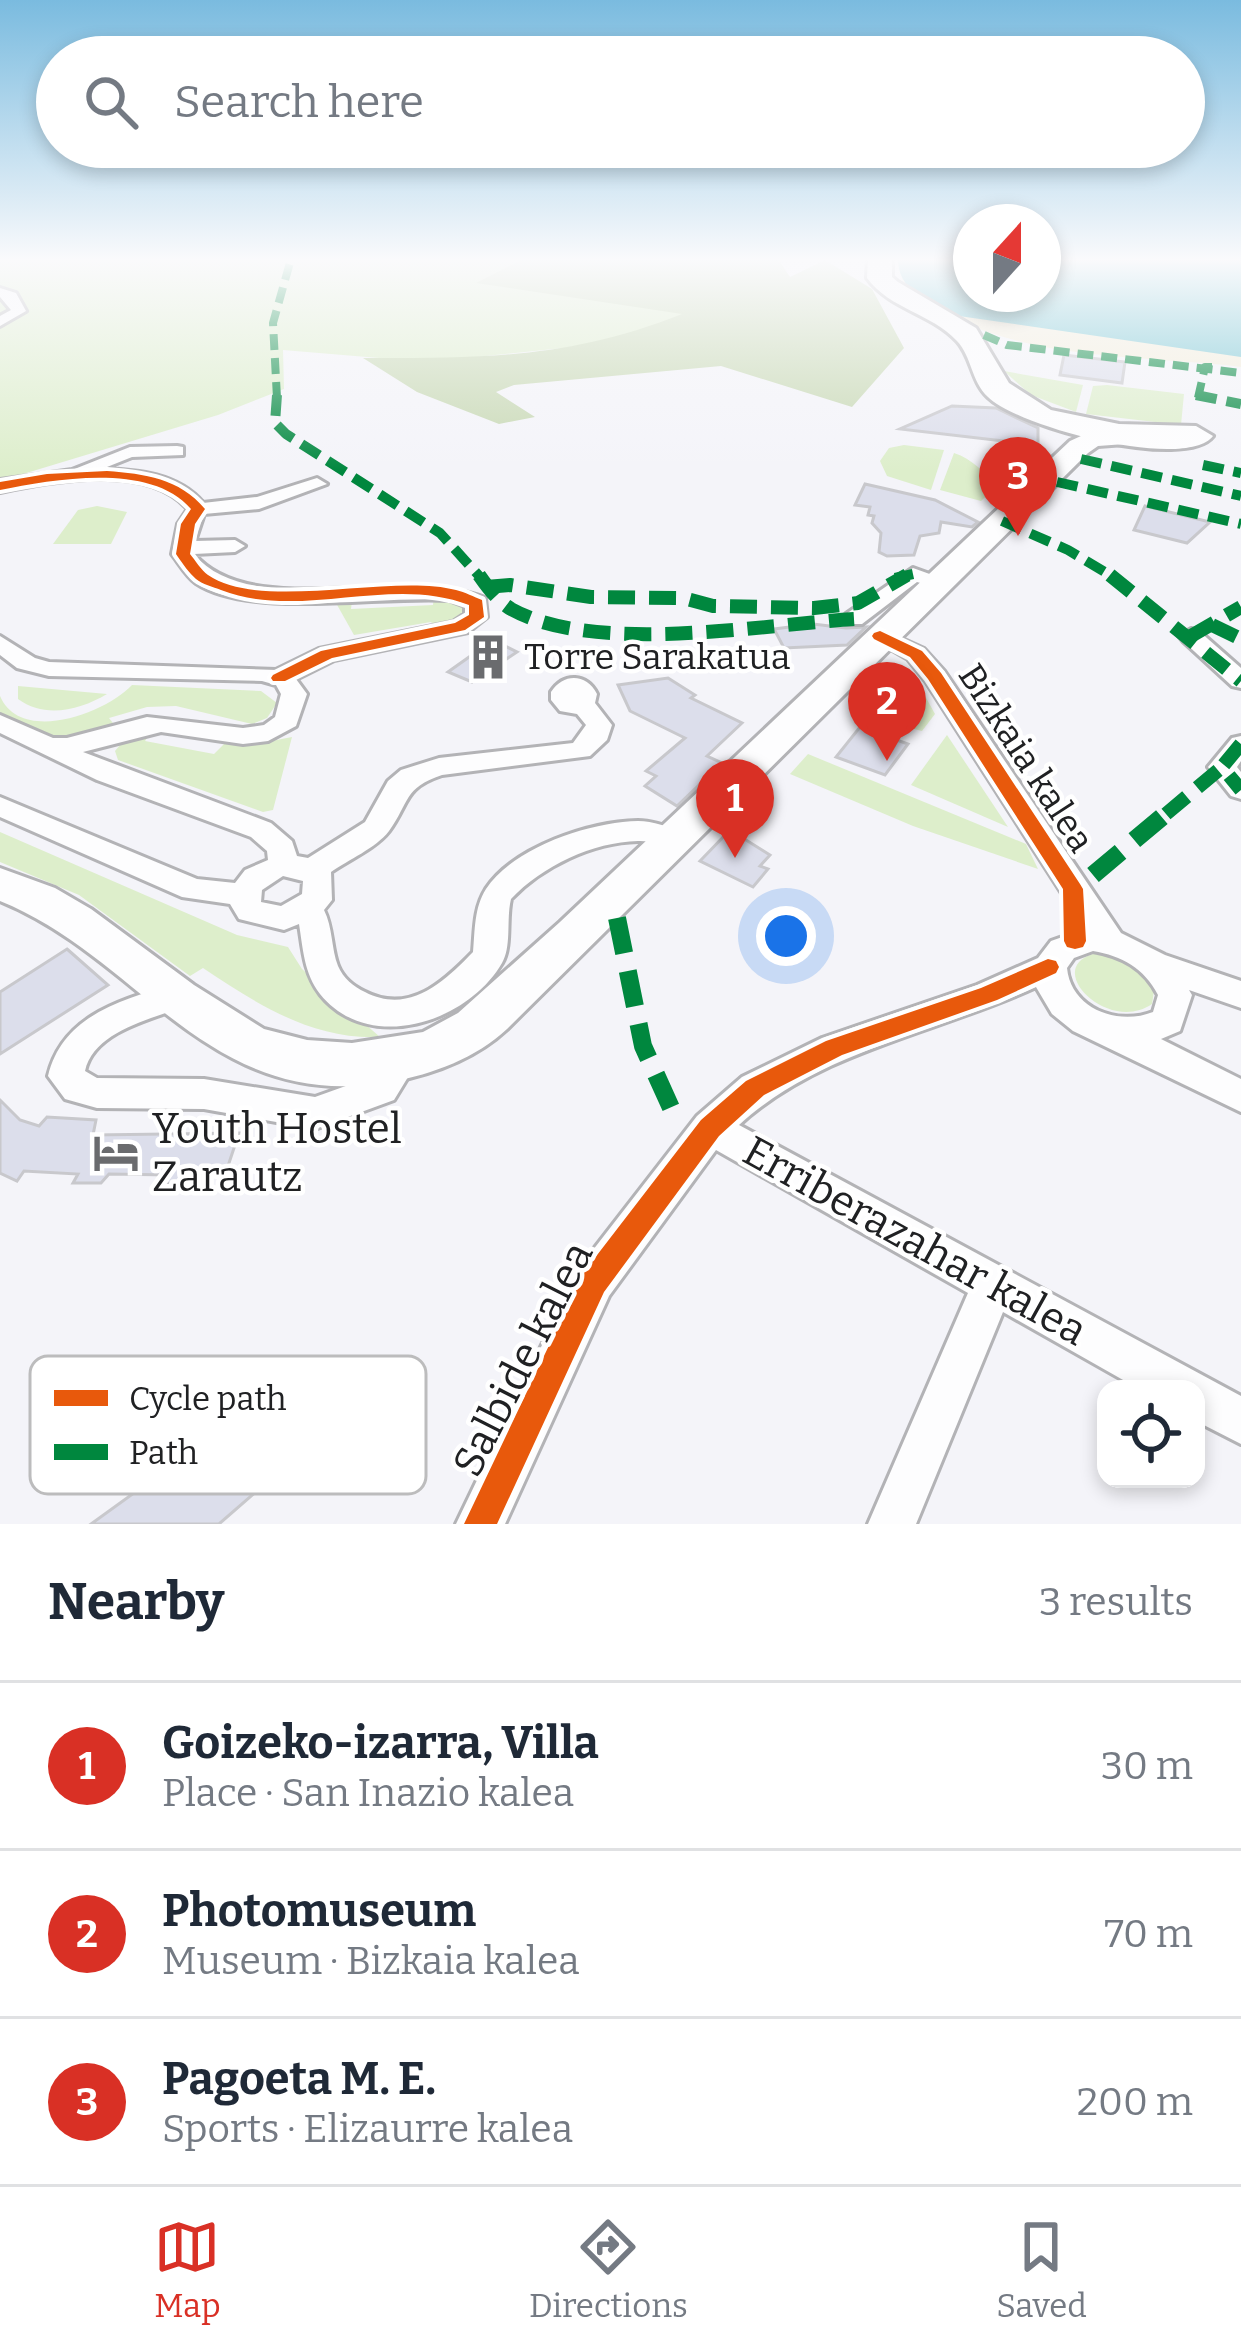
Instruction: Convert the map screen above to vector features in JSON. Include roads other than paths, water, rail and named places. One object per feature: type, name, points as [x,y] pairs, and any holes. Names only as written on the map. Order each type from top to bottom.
[{"type":"highway","points":[[957,330],[970,338],[992,385],[1008,400],[1041,416],[1084,431],[1241,440]]},
{"type":"highway","points":[[992,385],[1084,431]]},
{"type":"main road","points":[[0,884],[63,910],[241,1041],[284,1057],[339,1066],[401,1059],[466,1034],[592,921],[673,840],[867,627],[938,581],[1084,431]]},
{"type":"street","points":[[71,476],[130,452],[177,451]]},
{"type":"street","points":[[0,486],[71,476],[153,479],[193,497],[198,508]]},
{"type":"street","points":[[198,508],[259,503],[317,484]]},
{"type":"street","points":[[0,643],[26,663],[49,669],[279,678],[327,654],[460,627],[476,616],[478,603],[450,592],[335,596],[230,587],[192,571],[183,548],[188,524],[198,508]]},
{"type":"street","points":[[183,548],[235,546]]},
{"type":"street","name":"Bizkaia kalea","points":[[867,627],[916,654],[935,676],[1073,890],[1092,941]]},
{"type":"street","points":[[1191,636],[1241,681]]},
{"type":"street","points":[[52,746],[80,746],[158,724],[239,736],[266,734],[281,726],[292,709],[292,688],[279,678]]},
{"type":"street","points":[[244,896],[261,873],[297,868],[376,829],[398,787],[420,772],[581,750],[598,734],[599,725],[582,703]]},
{"type":"street","points":[[0,723],[107,774],[261,830],[297,868],[321,884],[308,908],[271,919],[250,911],[244,896]]},
{"type":"street","points":[[107,774],[101,753],[111,737]]},
{"type":"street","points":[[1241,744],[1222,767],[1241,790]]},
{"type":"street","points":[[0,806],[193,890],[244,896]]},
{"type":"street","points":[[308,908],[314,917],[322,970],[336,991],[364,1008],[404,1015],[437,1004],[489,956],[493,905],[502,889],[532,866],[594,841],[640,830],[673,840]]},
{"type":"street","points":[[1241,995],[1092,941],[1062,947],[1048,967],[1054,994],[1080,1019],[1241,1096]]},
{"type":"street","points":[[1117,1033],[1138,1034],[1168,1021],[1175,995],[1158,965]]},
{"type":"street","name":"Salbide kalea","points":[[480,1524],[595,1282],[710,1128],[754,1088],[834,1048],[989,994],[1048,967]]},
{"type":"street","name":"Salbide kalea","points":[[989,994],[1065,1007]]},
{"type":"street","points":[[177,996],[123,1016],[83,1038],[67,1059],[66,1076],[78,1088],[98,1093],[204,1094],[314,1114],[381,1089],[401,1059]]},
{"type":"street","name":"Erriberazahar kalea","points":[[710,1128],[1167,1380]]},
{"type":"street","points":[[892,1524],[993,1283]]},
{"type":"street","points":[[1205,1401],[1241,1421]]},
{"type":"water","points":[[1056,330],[1241,330],[1241,357]]},
{"type":"place","name":"Pagoeta M. E.","points":[[1018,536]]},
{"type":"place","name":"Torre Sarakatua","points":[[488,657]]},
{"type":"place","name":"Photomuseum","points":[[887,761]]},
{"type":"place","name":"Goizeko-izarra, Villa","points":[[735,858]]},
{"type":"place","name":"Youth Hostel Zarautz","points":[[116,1153]]}]
